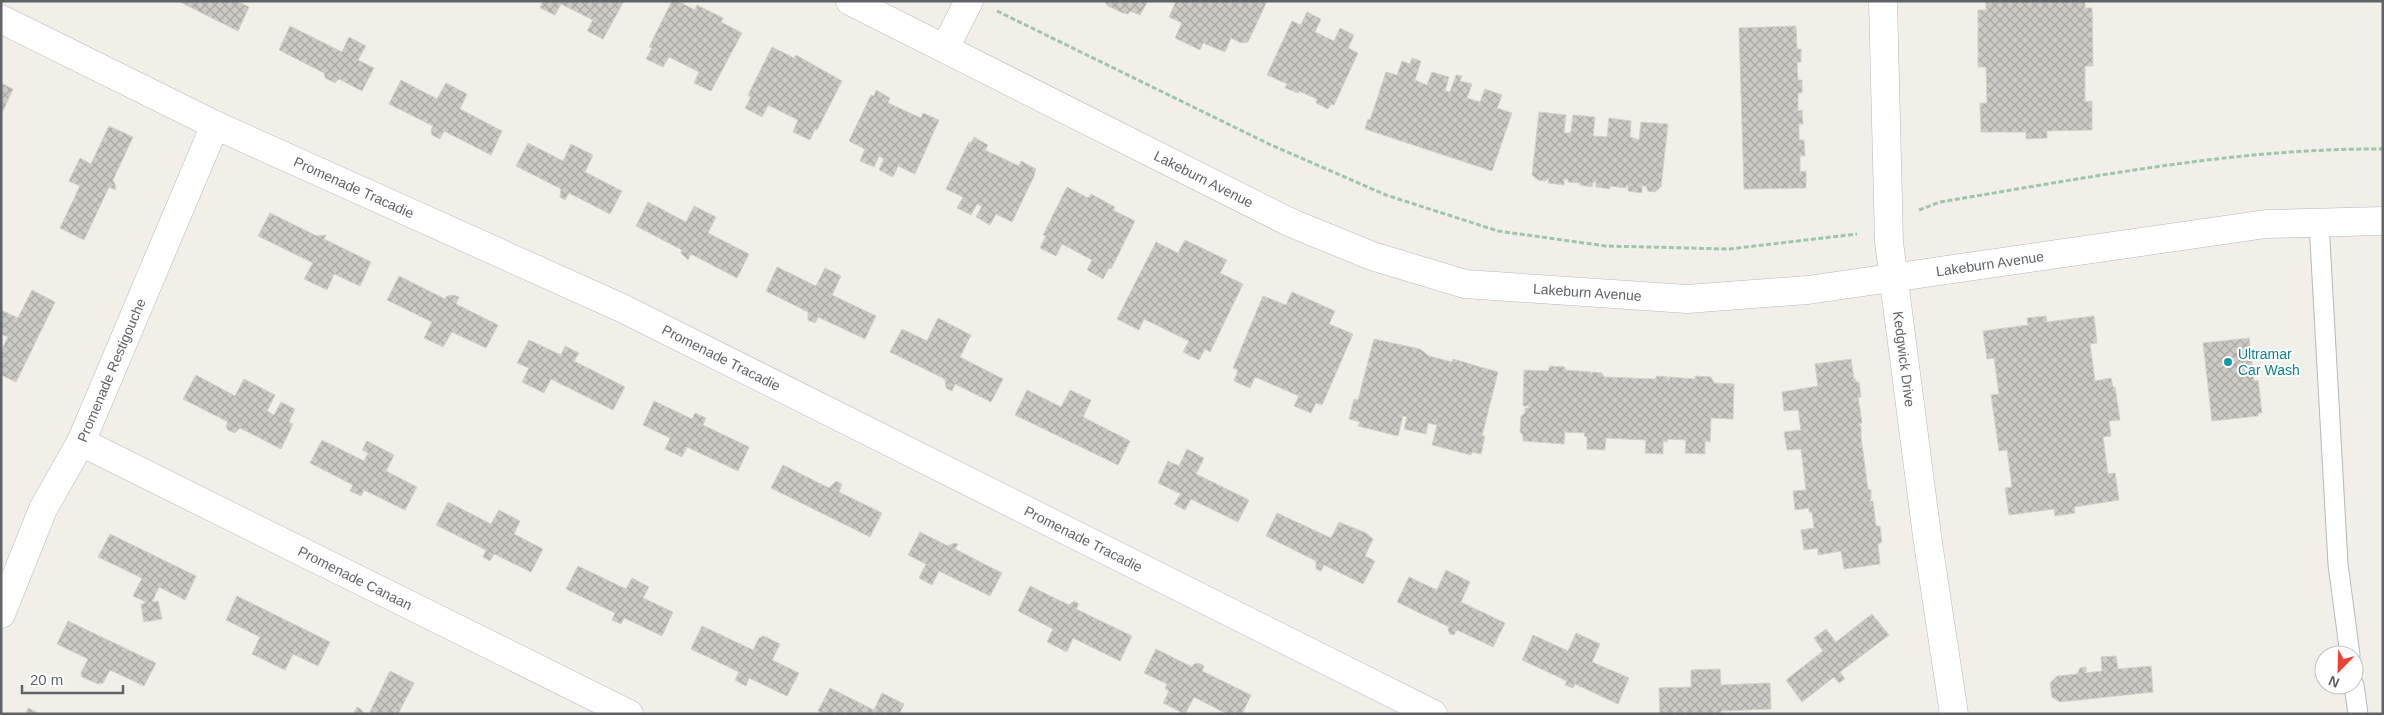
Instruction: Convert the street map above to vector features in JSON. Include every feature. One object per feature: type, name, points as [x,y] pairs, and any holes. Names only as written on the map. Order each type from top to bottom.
[{"type":"street","name":"Lakeburn Avenue","points":[[850,1],[1289,222],[1372,256],[1465,284],[1687,299],[1808,290],[1894,279],[2266,224],[2383,221]]},
{"type":"street","points":[[945,48],[969,1]]},
{"type":"street","name":"Kedgwick Drive","points":[[1883,1],[1889,242],[1927,536],[1954,714]]},
{"type":"street","name":"Promenade Tracadie","points":[[1,19],[215,126],[624,309],[1433,714]]},
{"type":"street","name":"Promenade Restigouche","points":[[1,614],[43,509],[81,442],[215,126]]},
{"type":"street","name":"Promenade Canaan","points":[[81,442],[629,714]]},
{"type":"lane","points":[[2319,223],[2338,564],[2349,645]]},
{"type":"lane","points":[[2355,695],[2358,714]]},
{"type":"path","points":[[994,10],[1271,145],[1386,195],[1498,231],[1606,246],[1729,248],[1858,234]]},
{"type":"path","points":[[1940,202],[2180,162],[2336,149],[2383,149]]},
{"type":"building","points":[[178,1],[237,1],[249,7],[238,31]]},
{"type":"building","points":[[543,1],[624,1],[603,39],[587,31],[593,20],[561,4],[555,15],[540,8]]},
{"type":"building","points":[[672,1],[678,1],[695,10],[697,5],[723,18],[721,22],[742,33],[711,91],[694,83],[699,72],[669,57],[663,67],[646,59],[652,48],[649,47]]},
{"type":"building","points":[[1104,1],[1148,1],[1140,15],[1130,11],[1128,14],[1123,13],[1108,6]]},
{"type":"building","points":[[1176,1],[1267,1],[1248,42],[1241,43],[1231,38],[1225,52],[1203,43],[1200,50],[1175,38],[1182,23],[1169,17]]},
{"type":"building","points":[[1986,1],[2085,1],[2085,8],[2092,8],[2093,66],[2085,66],[2085,102],[2092,101],[2092,130],[2047,131],[2047,138],[2026,139],[2026,132],[1981,132],[1980,103],[1987,103],[1986,67],[1978,67],[1978,10],[1986,10]]},
{"type":"building","points":[[1307,12],[1321,19],[1315,32],[1334,41],[1340,28],[1354,35],[1348,48],[1358,53],[1334,105],[1331,104],[1328,109],[1316,103],[1317,99],[1299,91],[1298,93],[1285,88],[1287,84],[1267,75],[1292,21],[1301,25]]},
{"type":"building","points":[[290,26],[342,52],[349,37],[366,46],[358,60],[374,68],[362,91],[339,79],[335,83],[325,78],[324,73],[279,50]]},
{"type":"building","points":[[1796,26],[1797,49],[1801,49],[1801,62],[1797,62],[1798,80],[1802,80],[1802,93],[1798,93],[1798,111],[1802,110],[1803,124],[1799,124],[1799,140],[1804,140],[1805,156],[1800,156],[1800,172],[1806,171],[1806,188],[1744,189],[1739,28]]},
{"type":"building","points":[[772,47],[794,58],[796,55],[842,81],[810,140],[793,132],[798,120],[768,105],[762,117],[745,108],[751,97],[748,95]]},
{"type":"building","points":[[1412,58],[1421,61],[1415,80],[1427,85],[1432,72],[1449,77],[1445,91],[1450,92],[1456,75],[1462,76],[1460,81],[1472,84],[1467,98],[1480,102],[1485,89],[1502,95],[1497,108],[1512,113],[1492,171],[1365,129],[1368,119],[1370,120],[1386,72],[1397,75],[1402,61],[1410,64]]},
{"type":"building","points":[[401,80],[437,99],[446,83],[467,94],[460,109],[502,131],[491,155],[444,131],[440,139],[432,135],[431,130],[433,126],[389,104]]},
{"type":"building","points":[[1,83],[13,89],[2,113],[1,113]]},
{"type":"building","points":[[876,90],[890,98],[888,103],[921,118],[923,113],[939,120],[915,174],[898,166],[893,177],[879,170],[884,159],[879,156],[874,167],[860,161],[865,149],[849,141],[871,95],[874,96]]},
{"type":"building","points":[[1539,112],[1566,115],[1564,133],[1571,132],[1573,115],[1595,117],[1593,136],[1607,137],[1609,118],[1631,121],[1630,137],[1639,140],[1641,122],[1668,124],[1661,187],[1655,192],[1648,191],[1646,186],[1642,186],[1642,193],[1628,191],[1628,186],[1626,185],[1626,188],[1610,186],[1610,189],[1596,187],[1596,182],[1593,182],[1592,187],[1568,182],[1568,179],[1564,179],[1564,185],[1548,183],[1549,178],[1545,181],[1538,180],[1532,175]]},
{"type":"building","points":[[109,126],[133,137],[113,180],[116,187],[115,190],[109,187],[84,240],[60,228],[80,186],[69,181],[80,158],[91,164]]},
{"type":"building","points":[[974,137],[988,145],[985,150],[1019,166],[1021,161],[1036,169],[1012,222],[996,214],[990,225],[976,217],[982,206],[977,204],[971,215],[957,208],[963,197],[946,189],[969,142],[971,143]]},
{"type":"building","points":[[528,143],[563,161],[571,144],[593,155],[585,172],[622,191],[610,214],[569,193],[565,200],[560,197],[561,189],[516,166]]},
{"type":"building","points":[[1067,187],[1088,198],[1091,194],[1115,207],[1113,210],[1135,221],[1111,269],[1109,268],[1103,279],[1087,270],[1092,260],[1062,244],[1056,256],[1040,248],[1046,236],[1043,235]]},
{"type":"building","points":[[648,202],[686,222],[694,206],[716,217],[708,233],[749,254],[737,278],[691,254],[688,260],[681,253],[682,250],[636,226]]},
{"type":"building","points":[[270,213],[317,236],[326,235],[324,239],[371,262],[360,286],[334,274],[327,290],[304,279],[313,263],[258,236]]},
{"type":"building","points":[[1185,240],[1227,260],[1220,273],[1243,284],[1210,352],[1205,349],[1199,360],[1183,352],[1189,341],[1144,319],[1139,330],[1117,319],[1156,242],[1178,253]]},
{"type":"building","points":[[777,267],[816,286],[825,268],[841,276],[832,295],[876,316],[865,339],[818,317],[815,323],[808,320],[808,312],[766,291]]},
{"type":"building","points":[[399,276],[445,299],[447,296],[454,295],[459,297],[456,304],[498,325],[486,348],[452,332],[443,347],[424,338],[432,322],[387,300]]},
{"type":"building","points":[[32,290],[55,302],[16,382],[1,375],[1,351],[8,337],[1,334],[1,310],[18,318]]},
{"type":"building","points":[[1292,292],[1335,311],[1329,324],[1353,334],[1322,405],[1316,403],[1311,413],[1294,406],[1299,396],[1255,377],[1250,388],[1234,381],[1238,370],[1233,368],[1263,296],[1286,305]]},
{"type":"building","points":[[2046,316],[2047,322],[2094,316],[2097,343],[2090,344],[2095,381],[2111,378],[2113,387],[2115,387],[2120,420],[2109,421],[2111,436],[2103,437],[2108,474],[2115,473],[2119,500],[2074,507],[2075,513],[2055,516],[2054,509],[2009,515],[2005,488],[2012,487],[2007,450],[1999,451],[1991,395],[1999,394],[1994,358],[1987,359],[1983,331],[2028,325],[2027,318]]},
{"type":"building","points":[[938,318],[971,335],[960,357],[1003,379],[991,402],[955,384],[952,391],[946,388],[945,379],[890,352],[902,329],[927,341]]},
{"type":"building","name":"Ultramar Car Wash","points":[[2249,338],[2254,381],[2258,380],[2262,413],[2258,413],[2258,416],[2212,421],[2203,343]]},
{"type":"building","points":[[1374,339],[1420,349],[1429,356],[1452,362],[1453,359],[1498,372],[1482,436],[1485,436],[1481,454],[1472,452],[1471,455],[1432,445],[1437,425],[1428,423],[1426,434],[1404,429],[1407,417],[1403,416],[1398,436],[1358,426],[1360,422],[1349,419],[1354,399],[1358,400]]},
{"type":"building","points":[[529,340],[561,355],[565,346],[579,353],[574,361],[625,387],[613,410],[551,379],[544,393],[522,382],[529,368],[517,363]]},
{"type":"building","points":[[1851,359],[1854,379],[1856,379],[1856,382],[1859,382],[1861,397],[1858,397],[1862,423],[1859,424],[1861,426],[1868,489],[1871,490],[1871,499],[1869,501],[1873,501],[1876,526],[1880,526],[1882,542],[1878,544],[1880,564],[1844,569],[1841,551],[1818,555],[1818,548],[1804,550],[1801,530],[1814,528],[1812,512],[1809,512],[1809,508],[1795,510],[1793,491],[1806,490],[1801,449],[1787,450],[1784,432],[1801,430],[1798,410],[1784,411],[1782,392],[1818,386],[1815,364]]},
{"type":"building","points":[[1550,366],[1565,367],[1565,370],[1591,372],[1591,375],[1593,372],[1602,373],[1604,377],[1655,379],[1657,376],[1667,377],[1669,381],[1669,377],[1695,379],[1695,376],[1711,377],[1714,383],[1734,384],[1733,419],[1711,418],[1710,442],[1705,441],[1705,454],[1685,453],[1686,440],[1668,439],[1667,442],[1663,441],[1663,454],[1645,453],[1646,440],[1606,438],[1605,450],[1587,449],[1585,433],[1565,432],[1564,444],[1523,441],[1523,435],[1520,432],[1521,416],[1525,413],[1525,408],[1529,408],[1529,406],[1523,406],[1524,370],[1548,371]]},
{"type":"building","points":[[196,375],[235,396],[244,379],[275,395],[267,411],[274,415],[281,402],[295,409],[289,422],[293,424],[281,449],[240,428],[235,433],[228,430],[226,426],[228,422],[183,399]]},
{"type":"building","points":[[1027,390],[1061,407],[1070,390],[1091,400],[1083,417],[1130,441],[1118,465],[1015,415]]},
{"type":"building","points":[[654,401],[692,419],[695,413],[706,418],[703,425],[749,447],[738,471],[687,447],[682,457],[665,449],[670,438],[643,425]]},
{"type":"building","points":[[322,440],[364,461],[368,453],[362,450],[367,441],[394,455],[386,471],[417,487],[405,510],[364,490],[361,496],[350,491],[353,485],[310,463]]},
{"type":"building","points":[[1187,449],[1204,458],[1196,474],[1249,500],[1238,522],[1191,499],[1185,510],[1174,504],[1181,494],[1158,483],[1168,461],[1179,466]]},
{"type":"building","points":[[783,465],[829,488],[836,481],[842,484],[839,492],[882,513],[870,537],[771,488]]},
{"type":"building","points":[[448,502],[491,524],[499,510],[520,521],[514,534],[543,549],[531,572],[494,554],[490,561],[483,557],[486,550],[436,525]]},
{"type":"building","points":[[1277,513],[1331,538],[1339,522],[1366,533],[1373,539],[1365,556],[1375,561],[1363,584],[1324,565],[1321,571],[1316,569],[1316,561],[1266,536]]},
{"type":"building","points":[[920,532],[948,546],[954,543],[958,544],[955,549],[1002,573],[990,596],[939,571],[932,585],[919,578],[926,564],[908,555]]},
{"type":"building","points":[[110,534],[196,576],[185,600],[159,587],[152,602],[158,601],[162,619],[144,622],[141,605],[146,602],[133,596],[142,578],[98,557]]},
{"type":"building","points":[[578,566],[626,589],[632,578],[649,587],[643,598],[673,612],[662,636],[624,618],[621,624],[612,620],[615,613],[566,589]]},
{"type":"building","points":[[1446,570],[1470,582],[1461,602],[1505,623],[1493,647],[1457,630],[1454,635],[1450,634],[1449,627],[1397,602],[1409,577],[1437,590]]},
{"type":"building","points":[[1030,586],[1069,605],[1074,601],[1079,604],[1076,609],[1132,636],[1120,661],[1073,638],[1067,652],[1047,642],[1053,629],[1018,611]]},
{"type":"building","points":[[237,596],[330,642],[318,666],[293,654],[285,670],[252,654],[260,637],[226,620]]},
{"type":"building","points":[[1872,614],[1889,635],[1840,672],[1845,679],[1839,683],[1834,677],[1802,702],[1786,680],[1823,651],[1814,638],[1826,629],[1836,642]]},
{"type":"building","points":[[68,621],[156,663],[144,686],[110,670],[103,683],[98,684],[82,677],[81,673],[88,659],[57,644]]},
{"type":"building","points":[[702,626],[753,650],[759,638],[764,636],[780,644],[772,660],[799,673],[787,696],[749,678],[746,686],[735,680],[739,672],[691,649]]},
{"type":"building","points":[[1576,633],[1600,644],[1592,662],[1629,678],[1618,704],[1575,684],[1573,688],[1565,685],[1567,681],[1522,660],[1533,635],[1568,651]]},
{"type":"building","points":[[1156,649],[1192,667],[1194,664],[1199,663],[1204,666],[1202,671],[1251,695],[1242,714],[1227,714],[1194,697],[1185,714],[1163,703],[1169,691],[1165,689],[1167,684],[1144,673]]},
{"type":"building","points":[[2116,656],[2118,669],[2151,666],[2153,692],[2060,702],[2052,697],[2050,683],[2057,676],[2077,674],[2080,668],[2086,667],[2086,673],[2102,671],[2101,657]]},
{"type":"building","points":[[1720,669],[1721,685],[1770,683],[1771,709],[1721,711],[1721,714],[1660,714],[1659,688],[1691,687],[1691,670]]},
{"type":"building","points":[[390,671],[414,683],[398,714],[369,714]]},
{"type":"building","points":[[830,688],[874,710],[882,693],[904,704],[899,714],[824,714],[818,711]]},
{"type":"building","points":[[357,707],[362,710],[364,714],[353,714]]},
{"type":"building","points":[[28,708],[41,714],[26,714]]},
{"type":"place","name":"Ultramar Car Wash","points":[[2228,362]]}]
